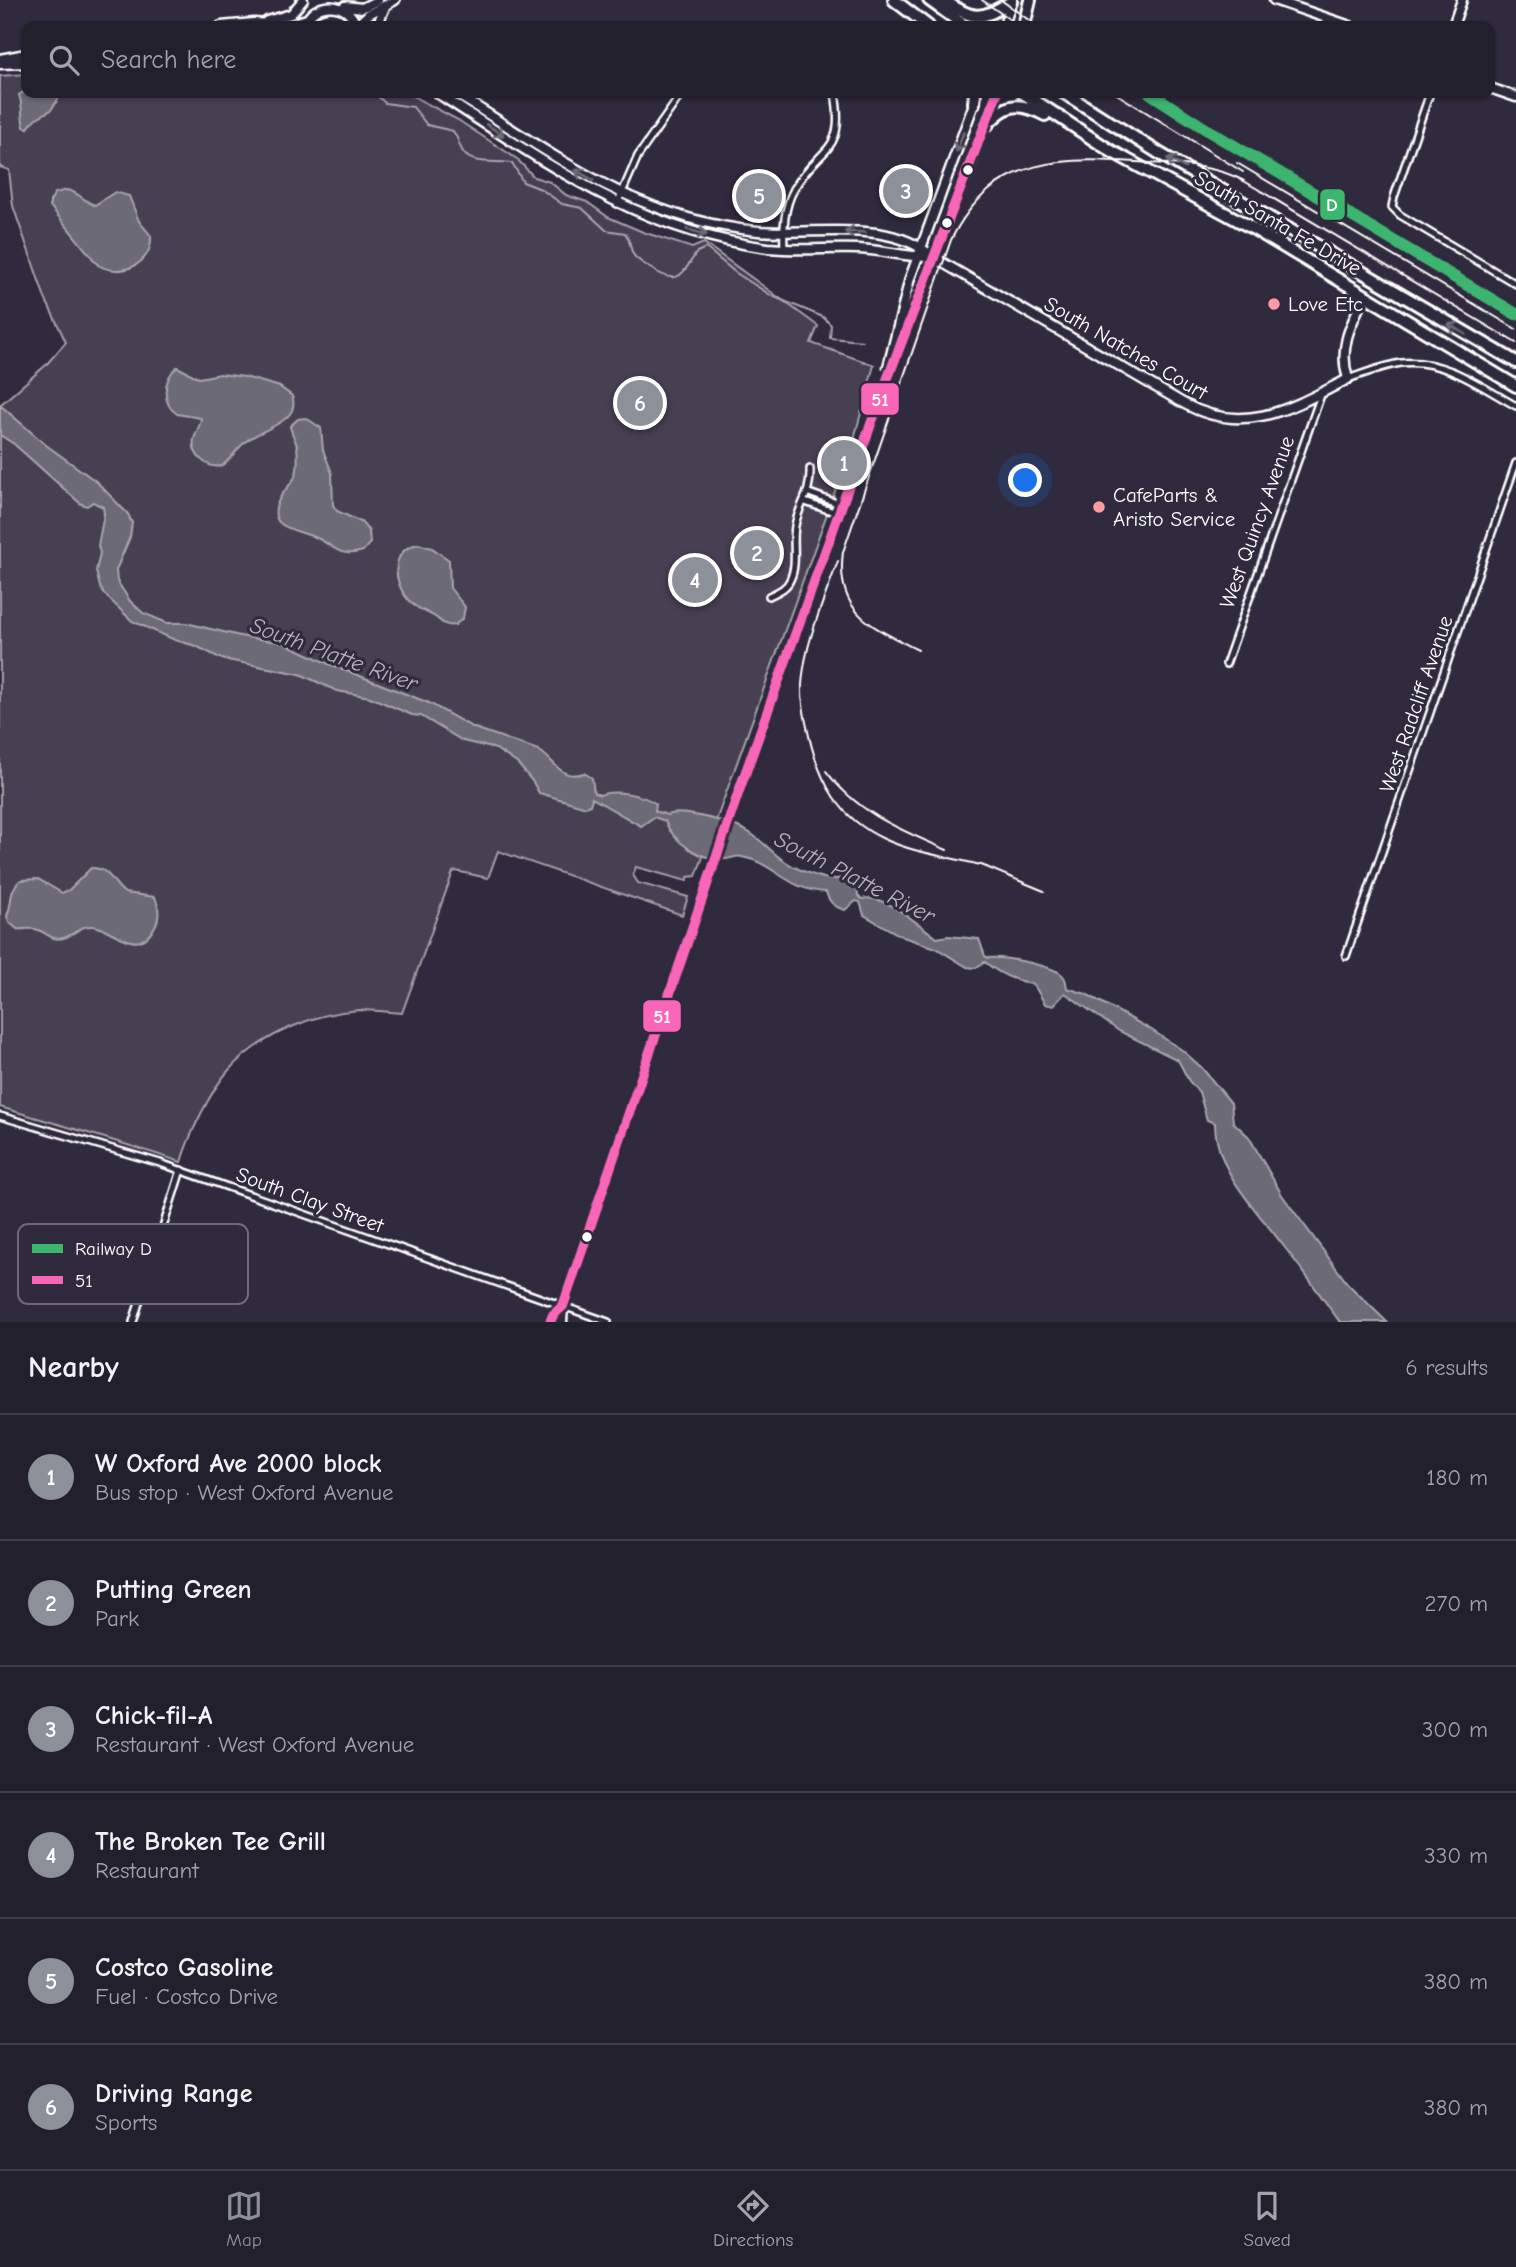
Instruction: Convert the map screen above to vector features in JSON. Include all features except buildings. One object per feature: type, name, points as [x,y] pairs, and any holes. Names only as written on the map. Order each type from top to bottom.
[{"type":"highway","points":[[894,0],[921,21]]},
{"type":"highway","points":[[929,0],[958,21]]},
{"type":"highway","points":[[943,0],[968,15],[978,17],[989,15],[1012,1]]},
{"type":"highway","points":[[1023,21],[1029,0]]},
{"type":"highway","name":"South Santa Fe Drive","points":[[1030,98],[1095,141],[1254,229],[1516,386]]},
{"type":"highway","name":"South Santa Fe Drive","points":[[1072,98],[1162,155],[1516,362]]},
{"type":"highway","points":[[984,128],[1003,109],[1020,106],[1042,113],[1095,141]]},
{"type":"street","points":[[262,21],[290,14],[303,0]]},
{"type":"street","points":[[307,20],[310,0]]},
{"type":"street","points":[[307,20],[318,6],[330,1],[343,6],[362,8],[378,0]]},
{"type":"street","points":[[1274,0],[1335,21]]},
{"type":"street","points":[[1455,21],[1462,0]]},
{"type":"street","points":[[1006,21],[1012,1]]},
{"type":"street","points":[[361,21],[391,2]]},
{"type":"street","points":[[378,21],[391,2]]},
{"type":"street","points":[[343,6],[352,14],[354,21]]},
{"type":"street","points":[[0,61],[21,55]]},
{"type":"street","points":[[0,61],[21,63]]},
{"type":"street","points":[[1495,90],[1516,97]]},
{"type":"street","points":[[446,98],[565,176],[617,204],[654,219],[746,244],[784,249],[870,249],[917,258],[933,257]]},
{"type":"street","points":[[464,98],[560,161],[621,194],[661,210],[738,229],[868,233],[895,237],[921,247]]},
{"type":"street","points":[[617,204],[640,153],[678,98]]},
{"type":"street","points":[[784,249],[786,211],[792,193],[835,136],[839,116],[836,98]]},
{"type":"street","points":[[884,388],[902,305],[974,98]]},
{"type":"street","points":[[562,1322],[563,1306],[734,805],[884,388],[995,98]]},
{"type":"street","points":[[1428,98],[1392,207],[1399,215],[1516,284]]},
{"type":"street","name":"South Natches Court","points":[[921,247],[933,257],[1204,414],[1233,419],[1275,414],[1348,379]]},
{"type":"street","points":[[1365,295],[1345,343],[1344,361],[1348,379],[1402,363],[1431,364],[1451,370],[1516,406]]},
{"type":"street","name":"West Quincy Avenue","points":[[1226,664],[1322,393]]},
{"type":"street","name":"West Radcliff Avenue","points":[[1346,956],[1516,463]]},
{"type":"street","points":[[769,596],[784,588],[792,575],[794,530],[797,517],[809,493],[810,469]]},
{"type":"street","points":[[809,493],[842,510]]},
{"type":"street","points":[[805,502],[842,510]]},
{"type":"street","name":"South Clay Street","points":[[0,1116],[181,1170],[608,1322]]},
{"type":"street","points":[[164,1224],[181,1170]]},
{"type":"street","points":[[133,1322],[139,1304]]},
{"type":"street","points":[[550,1322],[563,1306]]},
{"type":"shaded area","points":[[21,74],[21,98],[416,98],[458,120],[517,159],[534,177],[550,182],[566,195],[587,202],[608,217],[692,248],[704,243],[818,326],[811,343],[874,365],[854,439],[696,876],[688,877],[687,881],[636,867],[633,875],[638,883],[688,897],[682,915],[498,851],[488,878],[453,872],[402,1013],[359,1010],[323,1016],[288,1028],[255,1047],[228,1071],[214,1090],[181,1162],[0,1107],[0,405],[46,365],[66,342],[45,298],[13,206],[9,170],[0,167],[0,76]]},
{"type":"shaded area","points":[[21,94],[21,98],[59,98],[51,110],[35,119],[28,128],[24,127],[19,95]]},
{"type":"shaded area","points":[[67,190],[95,205],[115,192],[129,196],[139,221],[151,236],[147,255],[134,266],[125,269],[107,269],[98,265],[50,206],[55,193]]},
{"type":"shaded area","points":[[177,367],[199,378],[220,374],[245,377],[280,387],[292,396],[291,412],[278,424],[245,442],[222,466],[211,465],[201,460],[195,450],[194,439],[201,418],[177,414],[168,404],[167,384]]},
{"type":"shaded area","points":[[0,405],[46,445],[97,482],[128,514],[132,523],[130,537],[116,570],[117,581],[130,601],[143,613],[167,623],[186,623],[284,643],[329,664],[429,703],[472,727],[538,750],[563,772],[576,775],[584,773],[592,778],[594,793],[637,796],[656,804],[655,811],[667,815],[696,815],[743,829],[794,867],[826,878],[850,878],[857,885],[858,896],[862,899],[871,898],[891,905],[937,938],[948,936],[979,939],[988,958],[1025,962],[1060,973],[1065,978],[1067,988],[1086,994],[1182,1050],[1202,1068],[1231,1103],[1233,1122],[1249,1137],[1282,1195],[1348,1284],[1387,1322],[1340,1322],[1229,1173],[1217,1140],[1215,1123],[1207,1120],[1199,1092],[1189,1081],[1178,1060],[1119,1031],[1065,993],[1053,1006],[1045,1004],[1034,985],[1008,976],[985,962],[975,968],[967,967],[936,948],[903,937],[864,915],[860,902],[856,901],[845,910],[833,904],[826,892],[801,887],[753,860],[740,857],[717,859],[699,854],[682,844],[665,821],[654,817],[641,826],[592,798],[590,805],[586,807],[539,793],[518,764],[496,749],[463,741],[421,716],[412,715],[370,697],[337,691],[300,674],[222,659],[132,621],[100,587],[96,571],[103,507],[93,502],[87,506],[81,504],[14,444],[0,435]]},
{"type":"shaded area","points":[[306,418],[321,428],[323,450],[332,473],[333,505],[337,511],[361,522],[369,531],[370,543],[363,551],[339,551],[319,539],[285,527],[276,516],[276,507],[281,496],[297,471],[297,447],[290,426],[298,419]]},
{"type":"shaded area","points":[[418,544],[432,548],[449,560],[450,588],[465,607],[463,618],[455,625],[444,624],[415,606],[402,591],[398,581],[397,562],[408,548]]},
{"type":"shaded area","points":[[91,868],[107,873],[125,893],[155,897],[158,917],[147,937],[132,941],[92,926],[59,939],[35,929],[17,929],[9,922],[7,916],[12,892],[21,880],[38,879],[62,893],[69,890]]},
{"type":"waterway","points":[[380,98],[385,103],[413,107],[427,125],[453,131],[463,152],[472,159],[511,163],[523,182],[541,189],[562,204],[582,208],[606,230],[625,233],[634,256],[660,274],[668,277],[679,276],[697,252],[706,248],[736,273],[772,296],[823,317],[831,325],[830,338],[863,341]]},
{"type":"railway","points":[[982,0],[1012,21]]},
{"type":"railway","points":[[1001,0],[1030,21]]},
{"type":"railway","points":[[1123,98],[1243,172]]},
{"type":"railway","points":[[918,650],[872,625],[851,604],[842,573],[843,552],[951,240],[968,211],[988,190],[1011,176],[1035,167],[1090,160],[1186,165],[1221,172],[1244,181],[1516,343]]},
{"type":"railway","points":[[1237,163],[1516,329]]},
{"type":"railway","points":[[838,561],[811,637],[802,684],[809,736],[826,784],[843,810],[884,839],[922,852],[987,867]]},
{"type":"railway","points":[[826,771],[838,786],[881,819],[947,850]]},
{"type":"railway","points":[[979,864],[1044,891]]},
{"type":"rail line","name":"D","points":[[1158,98],[1516,314]]},
{"type":"transit line","name":"51","points":[[550,1322],[563,1306],[740,788],[884,388],[995,98]]},
{"type":"place","name":"Chick-fil-A","points":[[906,191]]},
{"type":"place","name":"Costco Gasoline","points":[[759,196]]},
{"type":"place","name":"Love Etc","points":[[1274,304]]},
{"type":"place","name":"Driving Range","points":[[640,403]]},
{"type":"place","name":"W Oxford Ave 2000 block","points":[[844,463]]},
{"type":"place","name":"CafeParts & Aristo Service","points":[[1099,507]]},
{"type":"place","name":"Putting Green","points":[[757,553]]},
{"type":"place","name":"The Broken Tee Grill","points":[[695,580]]},
{"type":"water label","name":"South Platte River","points":[[334,654]]},
{"type":"water label","name":"South Platte River","points":[[855,877]]}]
